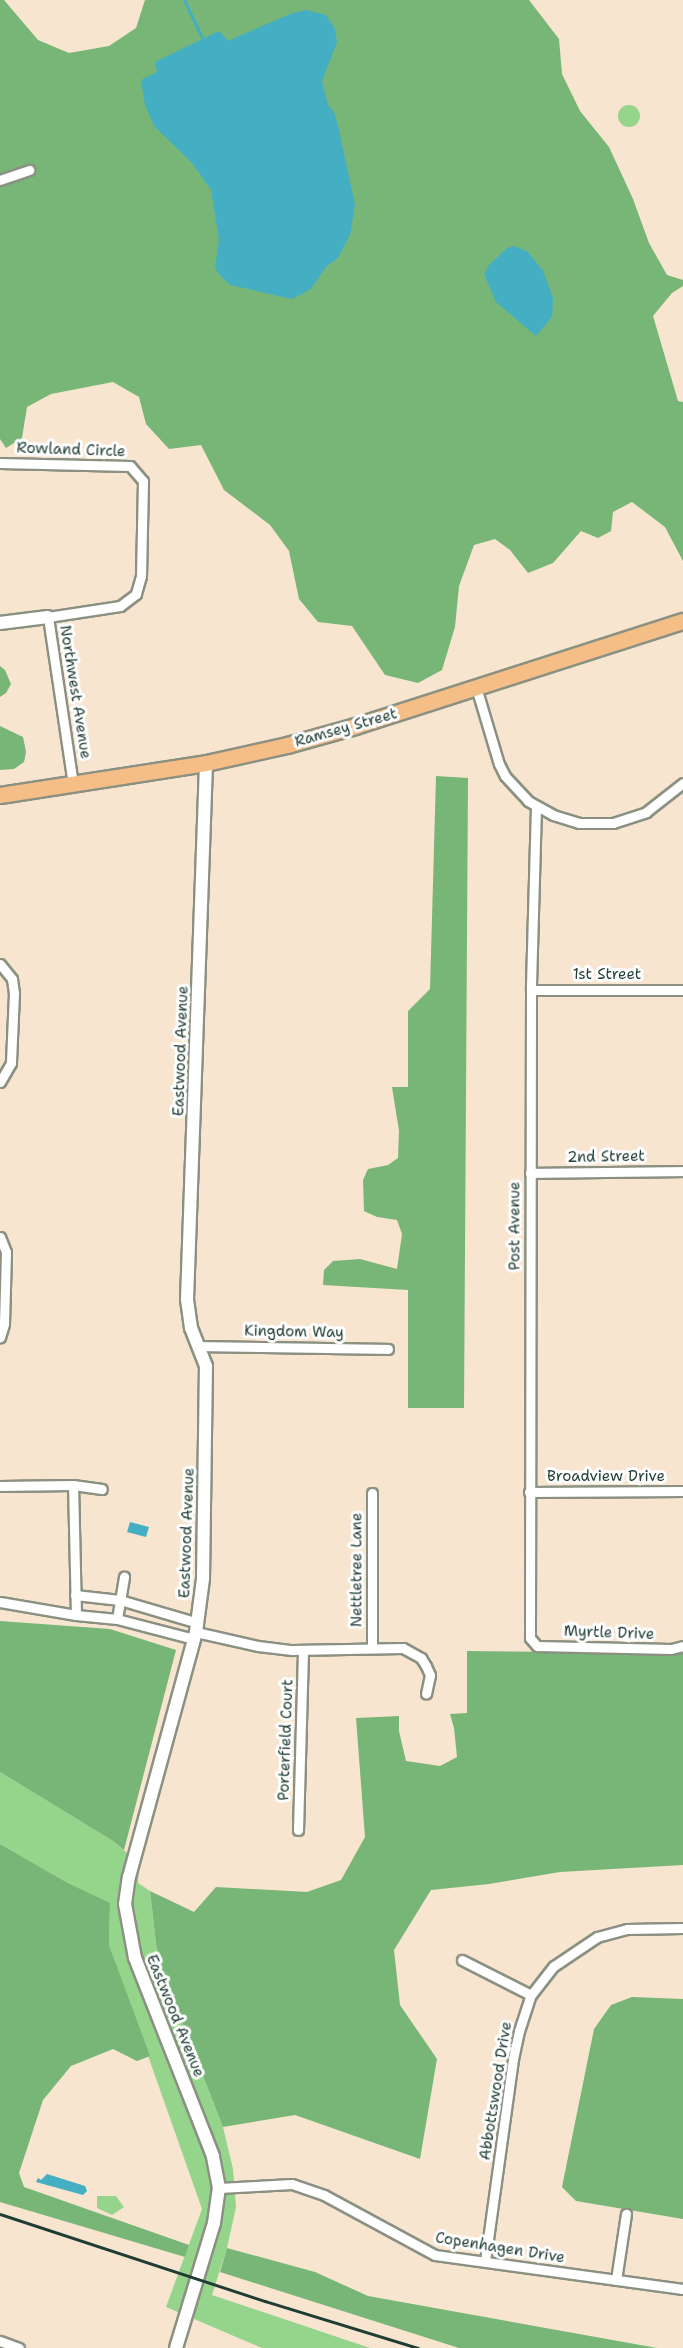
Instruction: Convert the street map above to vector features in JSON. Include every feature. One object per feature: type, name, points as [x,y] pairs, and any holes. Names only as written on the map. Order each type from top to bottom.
[{"type":"main road","name":"Ramsey Street","points":[[0,795],[206,763],[332,733],[683,621]]},
{"type":"street","points":[[0,180],[29,170]]},
{"type":"street","name":"Rowland Circle","points":[[0,463],[130,465],[143,481],[141,576],[136,594],[120,606],[48,617]]},
{"type":"street","name":"Northwest Avenue","points":[[0,622],[48,617],[73,784]]},
{"type":"street","points":[[476,687],[502,770],[518,792],[536,806],[573,821],[613,823],[646,812],[683,783]]},
{"type":"street","name":"Eastwood Avenue","points":[[176,2348],[214,2223],[219,2188],[213,2156],[135,1958],[126,1918],[129,1877],[196,1632],[203,1579],[206,1366],[191,1328],[187,1300],[206,763]]},
{"type":"street","name":"Post Avenue","points":[[534,1645],[529,1633],[529,1492],[531,990],[536,806]]},
{"type":"street","points":[[0,964],[12,979],[14,993],[11,1063],[0,1082]]},
{"type":"street","name":"1st Street","points":[[531,990],[683,990]]},
{"type":"street","name":"2nd Street","points":[[530,1173],[683,1171]]},
{"type":"street","points":[[0,1237],[6,1252],[4,1324],[0,1337]]},
{"type":"street","name":"Kingdom Way","points":[[200,1346],[388,1349]]},
{"type":"street","points":[[74,1485],[76,1615]]},
{"type":"street","points":[[0,1486],[74,1485],[102,1489]]},
{"type":"street","name":"Broadview Drive","points":[[529,1492],[683,1491]]},
{"type":"street","name":"Nettletree Lane","points":[[372,1493],[372,1647]]},
{"type":"street","points":[[117,1619],[124,1577]]},
{"type":"street","points":[[75,1595],[120,1600],[196,1632]]},
{"type":"street","points":[[0,1602],[196,1632],[258,1646],[303,1651],[372,1647],[403,1648],[421,1658],[430,1675],[426,1695]]},
{"type":"street","name":"Myrtle Drive","points":[[534,1645],[671,1649],[683,1646]]},
{"type":"street","name":"Porterfield Court","points":[[298,1830],[303,1651]]},
{"type":"street","name":"Abbottswood Drive","points":[[485,2261],[513,2059],[519,2031],[531,1995],[554,1966],[597,1937],[627,1929],[683,1928]]},
{"type":"street","points":[[462,1960],[531,1995]]},
{"type":"street","name":"Copenhagen Drive","points":[[219,2188],[292,2184],[324,2195],[435,2255],[683,2289]]},
{"type":"street","points":[[616,2280],[626,2214]]},
{"type":"street","points":[[0,2341],[19,2348]]},
{"type":"green space","points":[[0,0],[4,0],[38,40],[69,53],[109,46],[136,28],[145,0],[529,0],[559,39],[562,74],[580,111],[609,147],[633,199],[649,243],[667,275],[683,280],[683,286],[672,293],[653,316],[678,401],[683,402],[683,561],[665,527],[632,502],[613,512],[611,531],[598,538],[581,531],[553,563],[528,573],[510,550],[495,539],[474,545],[459,586],[455,627],[442,670],[418,683],[385,675],[352,626],[318,622],[299,599],[289,551],[270,525],[224,490],[201,445],[169,449],[146,424],[139,397],[113,382],[51,394],[27,407],[22,438],[6,448],[0,439]]},
{"type":"green space","points":[[629,105],[637,108],[640,116],[637,124],[629,127],[621,124],[618,116],[621,108]]},
{"type":"green space","points":[[0,666],[5,670],[11,684],[6,693],[0,697]]},
{"type":"green space","points":[[0,726],[23,737],[26,752],[24,762],[14,769],[0,770]]},
{"type":"green space","points":[[436,776],[468,778],[464,1408],[408,1408],[408,1290],[323,1285],[324,1270],[333,1261],[360,1259],[397,1269],[402,1234],[397,1220],[377,1217],[364,1211],[363,1180],[368,1169],[388,1165],[398,1158],[399,1131],[392,1087],[408,1087],[408,1011],[430,989]]},
{"type":"green space","points":[[0,1621],[110,1629],[176,1650],[124,1850],[0,1772]]},
{"type":"green space","points":[[467,1651],[683,1653],[683,1865],[560,1872],[489,1884],[431,1890],[394,1950],[400,2005],[437,2059],[420,2159],[295,2115],[223,2127],[158,1961],[150,1891],[194,1912],[216,1887],[307,1892],[341,1880],[365,1837],[356,1718],[399,1716],[399,1731],[406,1761],[440,1766],[457,1757],[450,1714],[467,1713]]},
{"type":"green space","points":[[0,1772],[113,1841],[139,1863],[138,1883],[150,1891],[158,1961],[223,2127],[233,2169],[236,2207],[227,2248],[212,2295],[370,2348],[262,2348],[166,2307],[202,2209],[109,1945],[110,1904],[0,1844]]},
{"type":"green space","points":[[0,1844],[68,1883],[110,1903],[109,1945],[150,2056],[137,2061],[113,2049],[71,2066],[43,2100],[19,2173],[24,2187],[189,2245],[185,2257],[0,2202]]},
{"type":"green space","points":[[632,1997],[683,1999],[683,2219],[576,2201],[562,2187],[594,2029],[611,2005]]},
{"type":"green space","points":[[97,2196],[116,2196],[124,2207],[112,2215],[97,2208]]},
{"type":"green space","points":[[227,2248],[315,2272],[368,2296],[657,2348],[459,2348],[220,2272]]},
{"type":"water","points":[[306,10],[326,15],[335,29],[337,42],[322,81],[328,105],[334,112],[338,126],[355,205],[350,235],[338,258],[326,267],[311,289],[292,299],[230,285],[218,273],[215,267],[219,240],[211,190],[192,163],[154,126],[145,105],[141,80],[157,72],[155,62],[219,31],[228,41],[290,14]]},
{"type":"water","points":[[515,246],[528,252],[543,271],[553,298],[552,317],[536,336],[496,302],[484,274],[489,265],[507,248]]},
{"type":"water","points":[[130,1522],[149,1527],[146,1537],[127,1532]]},
{"type":"water","points":[[47,2174],[85,2186],[87,2191],[83,2195],[36,2182],[38,2178],[41,2180]]},
{"type":"waterway","points":[[184,0],[204,42]]},
{"type":"railway","points":[[0,2214],[265,2301],[418,2348]]}]
